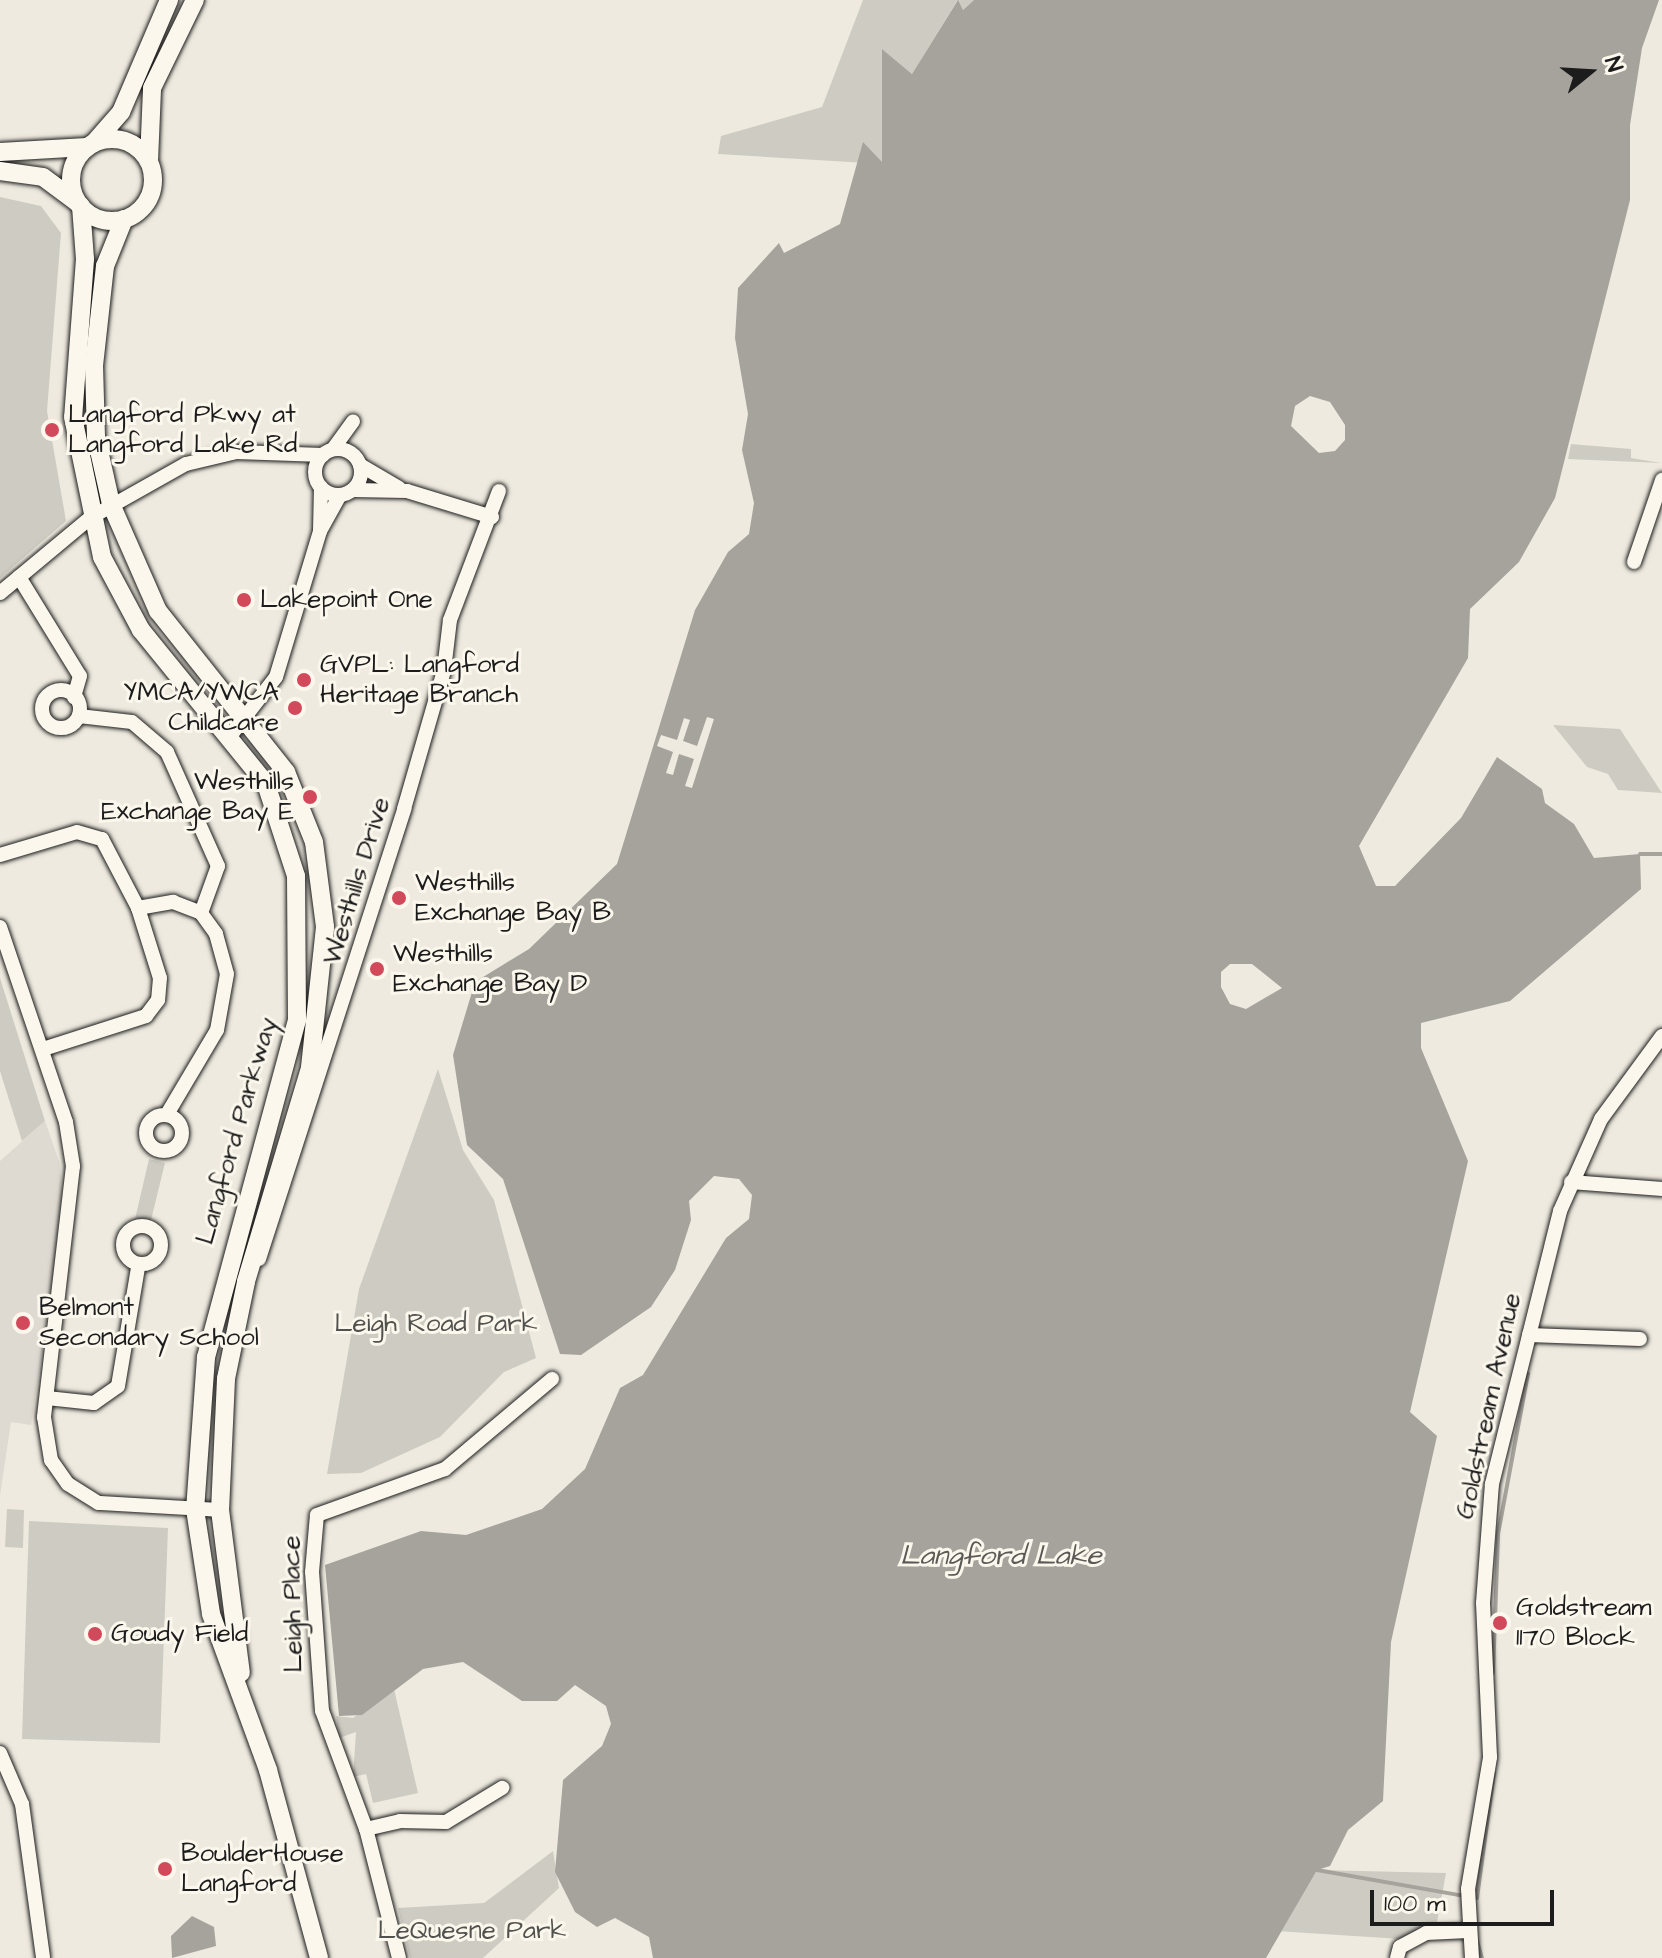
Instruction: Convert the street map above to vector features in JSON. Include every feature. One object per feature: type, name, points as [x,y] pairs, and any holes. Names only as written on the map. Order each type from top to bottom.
[{"type":"main road","points":[[79,204],[73,167],[121,112],[169,0]]},
{"type":"main road","points":[[0,171],[43,177],[101,219],[124,219],[149,197],[148,106],[158,67],[195,0]]},
{"type":"main road","points":[[0,152],[91,145],[119,139],[149,161]]},
{"type":"main road","name":"Langford Parkway","points":[[79,204],[85,259],[72,391],[90,518],[141,630],[231,735],[266,784],[285,830],[301,929],[301,981],[284,1080],[206,1357],[195,1509],[211,1614],[243,1692],[319,1958]]},
{"type":"main road","name":"Langford Parkway","points":[[124,219],[105,266],[94,365],[96,437],[111,504],[158,611],[247,718],[302,805],[320,875],[325,940],[310,1068],[246,1282],[226,1379],[220,1510],[243,1692]]},
{"type":"street","points":[[231,735],[276,677],[320,531],[346,492],[357,460],[353,421],[328,452],[318,481],[320,531]]},
{"type":"street","points":[[0,593],[111,504],[186,464],[236,452],[277,456],[328,452],[357,460],[407,491],[492,517]]},
{"type":"street","points":[[277,456],[318,481],[346,492],[407,491]]},
{"type":"street","points":[[1634,562],[1662,480]]},
{"type":"street","name":"Westhills Drive","points":[[246,1282],[268,1243],[408,796],[444,670],[450,620],[492,517],[499,491]]},
{"type":"street","points":[[19,577],[80,676],[74,697],[79,716]]},
{"type":"street","points":[[74,697],[53,692],[42,710],[55,727],[79,716],[132,722],[167,752],[218,866],[201,913]]},
{"type":"street","points":[[0,855],[91,833],[111,849],[138,908],[160,978],[154,1007],[140,1019],[43,1049]]},
{"type":"street","points":[[138,908],[173,902],[201,913],[225,960],[225,1004],[169,1111]]},
{"type":"street","points":[[0,927],[43,1049],[68,1134],[74,1187],[47,1398],[45,1445],[77,1493],[111,1507],[220,1510]]},
{"type":"street","name":"Goldstream Avenue","points":[[1472,1958],[1468,1931],[1490,1757],[1484,1545],[1529,1335],[1571,1182],[1614,1098],[1662,1036]]},
{"type":"street","points":[[1571,1182],[1662,1189]]},
{"type":"street","points":[[47,1398],[94,1403],[118,1386],[138,1268]]},
{"type":"street","points":[[1529,1335],[1640,1339]]},
{"type":"street","name":"Leigh Place","points":[[399,1958],[366,1829],[322,1711],[312,1572],[317,1515],[445,1469],[552,1379]]},
{"type":"street","points":[[0,1753],[22,1804],[43,1958]]},
{"type":"street","points":[[366,1829],[400,1821],[446,1822],[502,1788]]},
{"type":"street","points":[[1397,1958],[1400,1947],[1426,1933],[1468,1931]]},
{"type":"shaded area","name":"Belmont Secondary School","points":[[45,1121],[60,1164],[63,1213],[31,1425],[11,1422],[0,1496],[0,1161]]},
{"type":"green space","points":[[863,0],[974,0],[963,10],[957,1],[912,74],[883,50],[883,164],[718,154],[721,136],[822,107]]},
{"type":"green space","points":[[0,197],[41,206],[61,233],[47,411],[66,521],[0,578]]},
{"type":"green space","points":[[1571,444],[1631,449],[1631,458],[1661,463],[1568,459]]},
{"type":"green space","points":[[1553,725],[1620,729],[1662,793],[1618,790],[1608,774],[1587,767]]},
{"type":"green space","points":[[0,978],[45,1121],[22,1141],[0,1071]]},
{"type":"green space","name":"Leigh Road Park","points":[[438,1069],[463,1150],[494,1200],[536,1358],[504,1372],[440,1437],[361,1473],[327,1474],[359,1289]]},
{"type":"green space","points":[[149,1159],[165,1163],[151,1220],[135,1219]]},
{"type":"green space","points":[[7,1509],[24,1510],[23,1548],[5,1547]]},
{"type":"green space","name":"Goudy Field","points":[[29,1521],[168,1528],[160,1743],[22,1739]]},
{"type":"green space","points":[[394,1689],[418,1793],[373,1803],[366,1774],[353,1777],[356,1732],[339,1738],[336,1716],[353,1718]]},
{"type":"green space","name":"LeQuesne Park","points":[[553,1851],[559,1888],[483,1958],[410,1958],[398,1908],[484,1903]]},
{"type":"green space","points":[[1317,1870],[1446,1873],[1437,1922],[1401,1939],[1276,1931]]},
{"type":"water","name":"Langford Lake","points":[[958,0],[963,10],[974,0],[1659,0],[1642,48],[1630,125],[1630,200],[1555,498],[1519,562],[1470,609],[1468,658],[1359,846],[1376,886],[1395,886],[1461,818],[1497,757],[1542,789],[1545,803],[1574,824],[1594,858],[1640,854],[1641,889],[1510,1001],[1421,1023],[1421,1048],[1468,1161],[1410,1412],[1437,1436],[1391,1642],[1383,1801],[1348,1830],[1330,1866],[1317,1870],[1266,1958],[653,1958],[649,1937],[615,1918],[597,1927],[575,1912],[555,1872],[563,1780],[602,1746],[611,1724],[606,1706],[575,1685],[557,1701],[522,1701],[463,1662],[423,1669],[362,1715],[339,1716],[325,1565],[421,1531],[466,1535],[542,1509],[585,1469],[620,1388],[643,1375],[726,1238],[749,1219],[752,1195],[739,1179],[714,1176],[689,1201],[691,1220],[675,1270],[651,1307],[581,1355],[560,1354],[503,1179],[467,1145],[453,1055],[475,982],[529,949],[617,864],[695,610],[728,552],[749,534],[754,503],[742,450],[748,414],[735,338],[738,288],[779,243],[784,253],[840,224],[863,142],[882,162],[882,49],[912,74]],"holes":[[[1310,396],[1330,402],[1345,425],[1345,440],[1335,451],[1319,453],[1291,426],[1295,406]],[[1230,964],[1252,964],[1282,988],[1246,1009],[1230,1004],[1221,987],[1221,972]]]},
{"type":"water","points":[[192,1916],[214,1927],[216,1946],[172,1958],[171,1936]]},
{"type":"pier","points":[[707,717],[714,719],[692,788],[685,786],[694,759],[679,754],[673,775],[666,773],[673,752],[657,746],[661,735],[677,740],[684,718],[690,720],[683,741],[697,746]]},
{"type":"waterway","points":[[1640,854],[1662,854]]},
{"type":"waterway","points":[[1493,1673],[1498,1534],[1528,1374]]},
{"type":"waterway","points":[[1477,1898],[1494,1773]]},
{"type":"waterway","points":[[1317,1870],[1464,1896]]},
{"type":"waterway","points":[[1477,1941],[1482,1958]]},
{"type":"place","name":"Langford Pkwy at Langford Lake Rd","points":[[52,430]]},
{"type":"place","name":"Lakepoint One","points":[[244,600]]},
{"type":"place","name":"GVPL: Langford Heritage Branch","points":[[304,680]]},
{"type":"place","name":"YMCA/YWCA Childcare","points":[[295,708]]},
{"type":"place","name":"Westhills Exchange Bay E","points":[[310,797]]},
{"type":"place","name":"Westhills Exchange Bay B","points":[[399,898]]},
{"type":"place","name":"Westhills Exchange Bay D","points":[[377,969]]},
{"type":"place","name":"Belmont Secondary School","points":[[23,1323]]},
{"type":"place","name":"Goldstream 1170 Block","points":[[1500,1623]]},
{"type":"place","name":"Goudy Field","points":[[95,1634]]},
{"type":"place","name":"BoulderHouse Langford","points":[[165,1869]]}]
